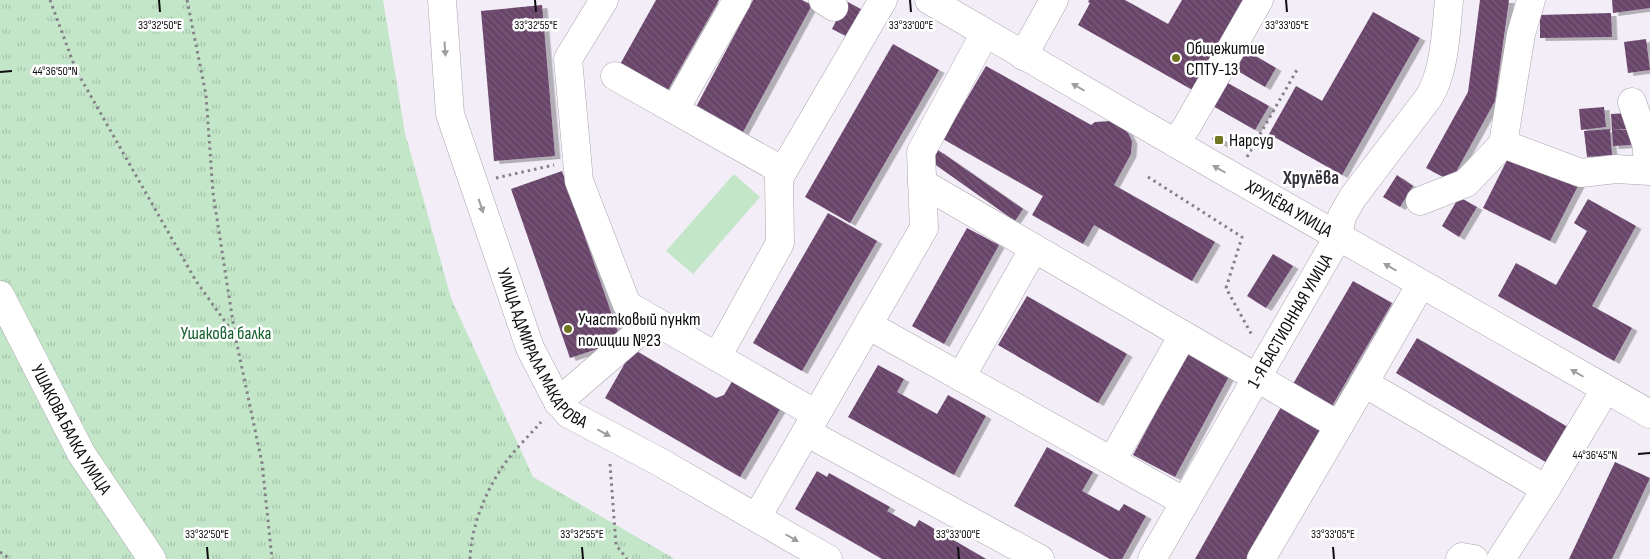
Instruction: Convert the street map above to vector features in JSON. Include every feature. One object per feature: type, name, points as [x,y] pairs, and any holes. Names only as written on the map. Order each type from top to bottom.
[{"type":"street","name":"УЛИЦА АДМИРАЛА МАКАРОВА","points":[[442,0],[450,114],[530,348],[558,402],[570,414],[658,461],[828,559]]},
{"type":"street","points":[[604,0],[568,59],[579,181],[628,305],[717,357],[811,423],[1040,559]]},
{"type":"street","points":[[675,109],[737,0]]},
{"type":"street","points":[[717,357],[780,243],[779,178],[782,171],[883,0]]},
{"type":"street","name":"ХРУЛЁВА УЛИЦА","points":[[929,0],[1338,237],[1650,414]]},
{"type":"street","points":[[1023,56],[1054,0]]},
{"type":"street","points":[[1175,143],[1187,126],[1259,0]]},
{"type":"street","name":"1-Я БАСТИОННАЯ УЛИЦА","points":[[1152,559],[1338,237],[1342,216],[1353,197],[1429,97],[1436,85],[1449,0]]},
{"type":"street","points":[[1420,201],[1466,183],[1503,144],[1521,34],[1531,0]]},
{"type":"street","points":[[757,518],[924,228],[921,152],[985,33]]},
{"type":"street","points":[[615,76],[782,171]]},
{"type":"street","points":[[1503,144],[1581,173],[1616,169],[1650,170],[1646,143],[1632,102]]},
{"type":"street","points":[[922,182],[1183,334],[1262,370],[1338,425]]},
{"type":"street","points":[[961,377],[1034,248]]},
{"type":"street","points":[[1261,559],[1421,284]]},
{"type":"street","name":"УШАКОВА БАЛКА УЛИЦА","points":[[0,295],[80,452],[152,559]]},
{"type":"street","points":[[558,402],[653,320]]},
{"type":"street","points":[[868,325],[1185,502]]},
{"type":"street","points":[[1112,462],[1183,334]]},
{"type":"street","points":[[1364,383],[1546,489]]},
{"type":"street","points":[[1501,559],[1546,489],[1605,390]]},
{"type":"street","points":[[1460,559],[1462,557],[1474,559]]},
{"type":"path","points":[[50,0],[76,70],[196,281],[234,335]]},
{"type":"path","points":[[187,0],[206,95],[213,193],[234,335],[262,463],[272,559]]},
{"type":"path","points":[[1245,160],[1298,68]]},
{"type":"path","points":[[496,178],[577,160]]},
{"type":"path","points":[[1148,177],[1242,237],[1226,288],[1262,370]]},
{"type":"path","points":[[470,559],[471,541],[486,497],[501,468],[558,402]]},
{"type":"path","points":[[608,435],[616,545],[627,559]]},
{"type":"path","points":[[0,552],[10,559]]},
{"type":"green space","name":"Ушакова балка","points":[[0,0],[383,0],[405,133],[451,298],[533,477],[675,559],[0,559]]},
{"type":"green space","points":[[734,174],[760,197],[693,274],[666,251]]},
{"type":"building","points":[[656,0],[719,0],[665,95],[618,68]]},
{"type":"building","points":[[753,0],[802,0],[812,5],[743,132],[696,107]]},
{"type":"building","name":"Общежитие СПТУ-13","points":[[1089,0],[1125,0],[1168,24],[1182,0],[1249,0],[1196,92],[1078,25],[1090,3],[1088,2]]},
{"type":"building","points":[[1480,0],[1509,0],[1495,101],[1451,181],[1426,168],[1468,92]]},
{"type":"building","points":[[1612,0],[1650,0],[1650,8],[1613,13]]},
{"type":"building","points":[[846,1],[866,12],[852,39],[832,29]]},
{"type":"building","points":[[542,5],[555,156],[494,161],[481,11]]},
{"type":"building","points":[[1373,12],[1420,38],[1342,175],[1269,134],[1296,86],[1322,101]]},
{"type":"building","points":[[1611,13],[1612,37],[1540,38],[1540,15]]},
{"type":"building","points":[[1646,39],[1650,70],[1628,73],[1624,42]]},
{"type":"building","points":[[893,44],[939,70],[850,223],[805,197]]},
{"type":"building","points":[[1242,48],[1276,68],[1265,87],[1231,67]]},
{"type":"building","points":[[986,66],[1091,125],[1095,122],[1110,121],[1121,125],[1132,141],[1131,154],[1114,185],[1215,242],[1192,281],[1094,225],[1083,244],[1032,215],[1043,196],[943,139]]},
{"type":"building","points":[[1224,81],[1269,106],[1255,130],[1211,105]]},
{"type":"building","points":[[1604,107],[1606,127],[1581,130],[1579,109]]},
{"type":"building","points":[[1629,113],[1630,129],[1612,130],[1611,114]]},
{"type":"building","points":[[1610,129],[1612,155],[1587,157],[1584,131]]},
{"type":"building","points":[[1612,130],[1630,130],[1631,145],[1613,146]]},
{"type":"building","points":[[1215,135],[1225,141],[1223,145],[1212,139]]},
{"type":"building","points":[[938,150],[1023,209],[1015,221],[930,161]]},
{"type":"building","points":[[1512,150],[1579,184],[1550,241],[1483,208]]},
{"type":"building","points":[[562,171],[621,341],[570,358],[511,189]]},
{"type":"building","points":[[1397,175],[1413,186],[1400,207],[1383,197]]},
{"type":"building","points":[[1459,197],[1477,207],[1459,237],[1442,226]]},
{"type":"building","points":[[1588,199],[1636,226],[1592,306],[1632,328],[1614,361],[1498,296],[1516,263],[1556,285],[1587,231],[1574,223]]},
{"type":"building","points":[[828,213],[877,241],[802,371],[753,343]]},
{"type":"building","points":[[967,228],[999,245],[944,344],[912,326]]},
{"type":"building","points":[[1273,254],[1293,266],[1266,308],[1247,296]]},
{"type":"building","points":[[1353,281],[1392,303],[1332,406],[1293,384]]},
{"type":"building","points":[[1027,296],[1127,354],[1098,403],[998,345]]},
{"type":"building","points":[[1417,338],[1571,429],[1549,464],[1396,373]]},
{"type":"building","points":[[1192,345],[1234,367],[1175,477],[1133,455]]},
{"type":"building","points":[[633,349],[716,398],[724,395],[734,378],[782,406],[740,477],[605,398]]},
{"type":"building","points":[[878,365],[904,379],[897,392],[937,414],[948,395],[986,416],[954,475],[848,417]]},
{"type":"building","points":[[1281,407],[1320,430],[1247,559],[1195,559]]},
{"type":"building","points":[[1047,447],[1093,472],[1082,491],[1119,511],[1124,504],[1146,516],[1122,559],[1110,559],[1014,506]]},
{"type":"building","points":[[1615,462],[1650,478],[1612,559],[1569,559]]},
{"type":"building","points":[[817,471],[827,477],[829,473],[890,507],[887,511],[915,527],[919,520],[986,559],[882,559],[795,509]]},
{"type":"place","name":"Общежитие СПТУ-13","points":[[1176,58]]},
{"type":"place","name":"Нарсуд","points":[[1219,140]]},
{"type":"place","name":"Участковый пункт полиции №23","points":[[568,329]]},
{"type":"district","name":"Хрулёва","points":[[1311,178]]}]
